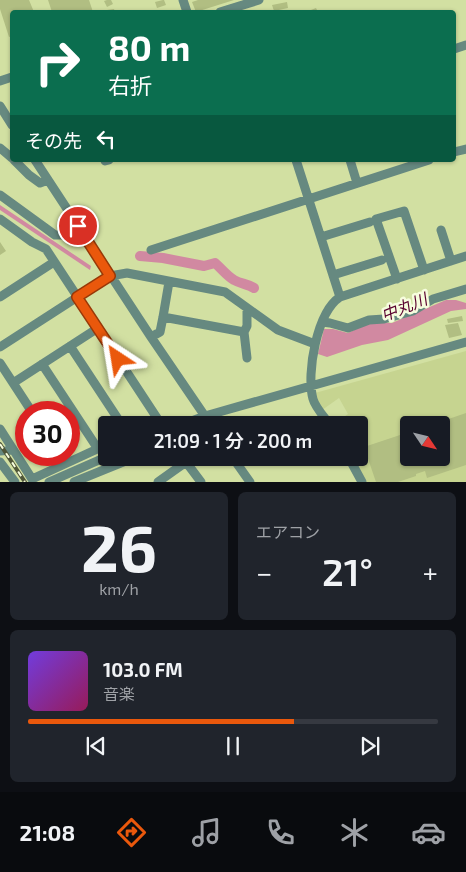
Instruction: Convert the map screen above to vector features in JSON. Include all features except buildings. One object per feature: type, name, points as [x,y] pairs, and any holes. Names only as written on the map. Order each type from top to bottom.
[{"type":"street","points":[[229,10],[246,6],[259,0]]},
{"type":"street","points":[[0,106],[10,122]]},
{"type":"street","points":[[0,148],[10,156]]},
{"type":"street","points":[[16,162],[40,183],[48,180]]},
{"type":"street","points":[[36,162],[110,276],[205,416],[466,342]]},
{"type":"street","points":[[297,162],[340,297]]},
{"type":"street","points":[[351,162],[358,183]]},
{"type":"street","points":[[151,250],[358,183],[414,162]]},
{"type":"street","points":[[0,195],[55,235],[63,235],[78,226]]},
{"type":"street","points":[[397,278],[376,219],[404,211],[424,270]]},
{"type":"street","points":[[0,219],[32,242],[46,249],[98,328],[152,416]]},
{"type":"street","points":[[321,238],[370,222]]},
{"type":"street","points":[[441,230],[451,261]]},
{"type":"street","points":[[324,416],[313,400],[311,363],[324,316],[334,301],[340,297],[466,256]]},
{"type":"street","points":[[333,275],[382,260]]},
{"type":"street","points":[[0,296],[54,262]]},
{"type":"street","points":[[0,347],[110,276],[127,273],[225,292],[278,330],[315,344]]},
{"type":"street","points":[[152,337],[160,332],[169,282]]},
{"type":"street","points":[[322,322],[348,328],[370,320],[384,319],[413,310],[433,300],[466,289]]},
{"type":"street","points":[[247,308],[247,326],[244,332],[248,358]]},
{"type":"street","points":[[163,317],[244,332]]},
{"type":"street","points":[[13,383],[98,328]]},
{"type":"street","points":[[70,346],[116,416]]},
{"type":"street","points":[[0,363],[25,401]]},
{"type":"street","points":[[42,364],[98,441]]},
{"type":"street","points":[[0,429],[33,480],[59,466]]},
{"type":"street","points":[[80,457],[98,449]]},
{"type":"street","points":[[0,451],[13,450]]},
{"type":"street","points":[[49,482],[98,461]]},
{"type":"street","points":[[0,462],[15,482]]},
{"type":"street","points":[[74,482],[113,466]]},
{"type":"street","points":[[158,482],[178,466]]},
{"type":"street","points":[[189,466],[201,482]]},
{"type":"street","points":[[239,466],[250,482]]},
{"type":"street","points":[[353,466],[362,482]]},
{"type":"shaded area","points":[[0,205],[91,266],[90,270],[0,210]]},
{"type":"shaded area","points":[[446,300],[466,303],[466,309],[451,311],[388,340],[362,345],[327,357],[318,354],[324,329],[348,333],[369,323],[392,323]]},
{"type":"shaded area","points":[[466,351],[466,482],[364,482],[356,466],[368,466],[368,416],[345,416],[348,414],[339,398],[322,410],[316,400],[315,393]]},
{"type":"waterway","name":"中丸川","points":[[140,256],[163,258],[204,266],[215,263],[234,280],[254,288]]},
{"type":"railway","points":[[0,444],[25,482]]},
{"type":"route","points":[[78,226],[110,276],[77,297],[118,359]]}]
